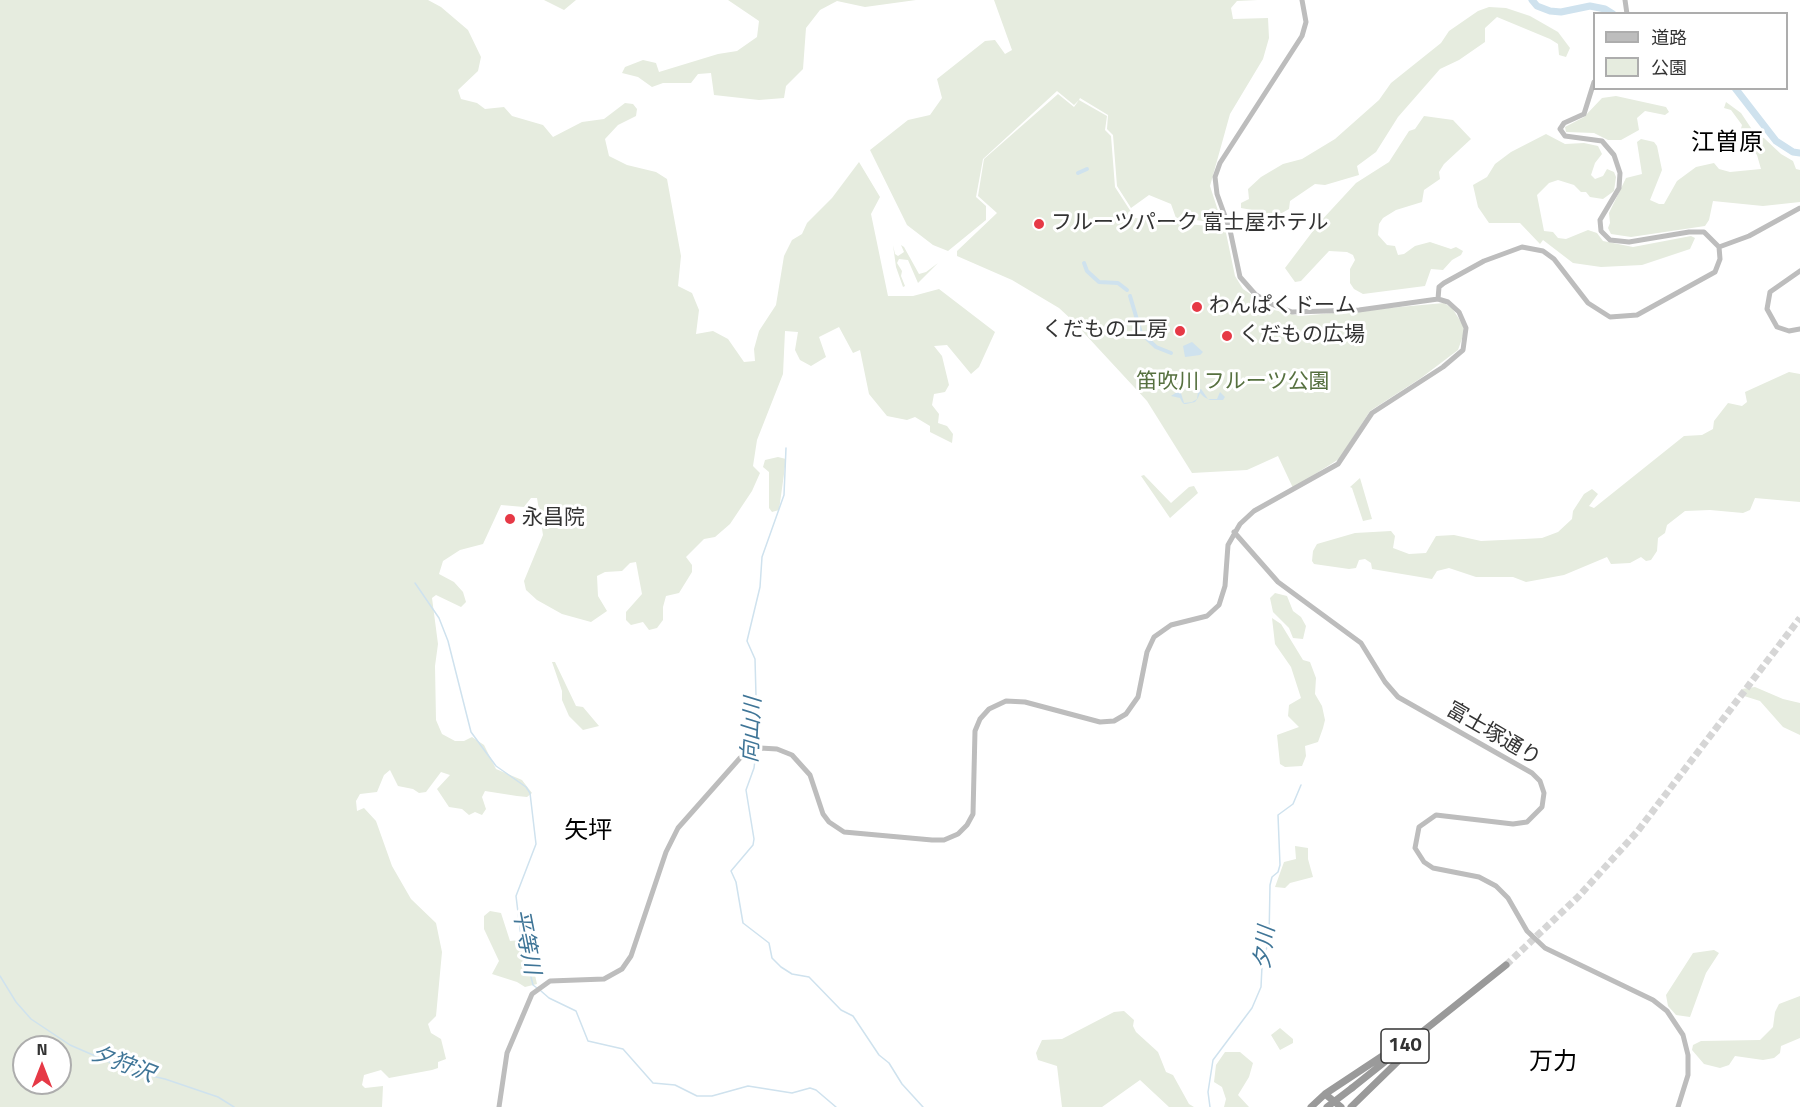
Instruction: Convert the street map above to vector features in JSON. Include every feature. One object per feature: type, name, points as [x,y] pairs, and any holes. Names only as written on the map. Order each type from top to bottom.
[{"type":"highway","name":"140","points":[[1327,1107],[1506,965]]},
{"type":"highway","points":[[1351,1107],[1458,1005]]},
{"type":"highway","points":[[1311,1107],[1325,1094],[1440,1018]]},
{"type":"highway","points":[[1325,1094],[1341,1107]]},
{"type":"street","points":[[499,1107],[507,1053],[529,999],[536,990],[550,981],[604,979],[622,969],[631,956],[666,852],[678,828],[730,768],[751,751],[760,748],[777,749],[799,761],[810,775],[829,822],[844,832],[932,840],[950,838],[963,830],[973,814],[975,731],[984,714],[998,704],[1015,701],[1100,722],[1114,721],[1126,714],[1138,698],[1148,652],[1154,638],[1171,625],[1207,615],[1219,605],[1225,586],[1226,553],[1234,532],[1254,511],[1338,464],[1372,413],[1443,367],[1463,350],[1467,334],[1464,321],[1453,306],[1438,299],[1301,313],[1283,309],[1263,299],[1245,284],[1237,269],[1230,230],[1215,185],[1220,163],[1302,36],[1306,22],[1302,0]]},
{"type":"street","points":[[1438,299],[1438,287],[1444,283],[1509,250],[1529,247],[1543,251],[1554,259],[1588,303],[1598,311],[1610,317],[1630,317],[1709,277],[1719,265],[1719,247],[1709,235],[1697,231],[1629,242],[1610,240],[1604,235],[1600,220],[1619,188],[1620,180],[1614,155],[1602,141],[1568,137],[1560,129],[1564,123],[1584,114],[1593,85]]},
{"type":"street","points":[[1719,247],[1749,236],[1800,208]]},
{"type":"street","points":[[1800,271],[1772,290],[1767,304],[1768,316],[1777,327],[1789,331],[1800,329]]},
{"type":"street","name":"富士塚通り","points":[[1234,532],[1278,582],[1361,643],[1384,682],[1398,697],[1536,777],[1542,787],[1544,799],[1534,818],[1513,824],[1436,815],[1419,827],[1415,848],[1424,862],[1432,868],[1479,878],[1496,886],[1508,898],[1527,930],[1545,948],[1653,1000],[1667,1011],[1683,1035],[1688,1055],[1688,1075],[1678,1107]]},
{"type":"green space","points":[[0,0],[428,0],[441,7],[468,30],[481,57],[478,71],[458,90],[461,99],[477,103],[485,109],[504,107],[512,116],[543,125],[553,137],[582,122],[604,119],[625,103],[633,104],[637,109],[636,116],[618,125],[605,139],[609,156],[627,165],[656,172],[667,179],[681,256],[678,286],[692,293],[699,310],[696,334],[713,331],[728,339],[744,362],[755,361],[754,349],[759,331],[776,305],[784,256],[792,240],[802,234],[807,223],[832,198],[859,162],[880,197],[871,214],[888,296],[913,296],[939,289],[995,332],[979,367],[971,374],[947,345],[934,346],[942,356],[949,385],[945,392],[934,394],[932,405],[939,414],[938,423],[947,426],[953,434],[952,443],[930,432],[930,426],[915,417],[907,420],[887,416],[869,394],[860,350],[853,353],[839,327],[819,337],[826,357],[811,366],[800,360],[795,350],[798,332],[785,331],[783,374],[757,440],[753,466],[760,473],[752,491],[730,524],[715,537],[704,539],[686,557],[692,565],[692,572],[679,593],[666,596],[663,620],[657,628],[649,630],[643,622],[631,625],[626,620],[626,612],[642,594],[636,562],[630,563],[622,571],[605,572],[597,576],[598,596],[607,611],[591,622],[562,614],[537,600],[526,590],[524,581],[543,535],[537,498],[531,498],[524,507],[501,505],[483,544],[460,550],[443,561],[439,574],[454,582],[463,592],[466,602],[461,607],[436,595],[432,598],[438,644],[435,666],[436,720],[442,734],[455,741],[464,741],[472,737],[484,745],[496,769],[522,780],[532,793],[527,797],[485,791],[482,797],[486,809],[482,815],[475,812],[469,815],[462,809],[449,807],[437,789],[450,775],[441,772],[426,792],[419,793],[413,789],[398,786],[390,770],[384,775],[377,792],[360,794],[356,801],[357,811],[364,808],[376,821],[392,866],[411,899],[436,923],[442,952],[436,1016],[428,1024],[431,1033],[441,1039],[446,1059],[438,1062],[438,1068],[432,1070],[389,1078],[381,1070],[364,1075],[362,1085],[365,1088],[383,1086],[382,1107],[0,1107]]},
{"type":"green space","points":[[544,0],[576,0],[564,10]]},
{"type":"green space","points":[[728,0],[916,0],[865,7],[837,1],[820,10],[806,28],[803,69],[786,86],[784,98],[759,100],[714,95],[711,73],[698,74],[691,83],[663,83],[652,87],[638,77],[622,73],[625,67],[643,60],[656,63],[659,72],[718,54],[737,51],[757,37],[759,21]]},
{"type":"green space","points":[[994,0],[1258,0],[1237,1],[1231,8],[1233,19],[1268,18],[1269,38],[1263,59],[1230,114],[1210,186],[1222,223],[1176,218],[1171,204],[1149,195],[1131,208],[1117,186],[1113,135],[1107,129],[1108,115],[1080,98],[1074,105],[1057,91],[983,159],[976,197],[986,206],[986,220],[948,251],[933,245],[907,225],[870,150],[908,120],[930,115],[942,98],[937,79],[985,41],[995,40],[1005,54],[1012,50]]},
{"type":"green space","points":[[1489,7],[1506,8],[1530,16],[1558,32],[1570,48],[1566,57],[1559,55],[1558,44],[1550,39],[1497,17],[1485,28],[1485,42],[1459,60],[1440,69],[1398,117],[1376,152],[1357,166],[1359,175],[1325,185],[1315,184],[1290,201],[1289,209],[1280,214],[1256,215],[1252,210],[1241,208],[1241,203],[1249,199],[1248,189],[1261,177],[1283,164],[1302,159],[1335,139],[1379,100],[1391,83],[1441,43],[1449,31],[1478,11]]},
{"type":"green space","name":"笛吹川 フルーツ公園","points":[[1058,94],[1074,107],[1079,100],[1107,116],[1105,130],[1111,136],[1115,187],[1135,218],[1225,228],[1235,276],[1243,289],[1274,310],[1300,316],[1444,303],[1452,308],[1463,325],[1464,333],[1458,350],[1421,378],[1370,411],[1339,459],[1293,488],[1278,456],[1247,470],[1192,473],[1147,401],[1072,320],[1059,308],[1012,280],[957,256],[957,251],[997,213],[978,196],[984,159]]},
{"type":"green space","points":[[1616,96],[1666,107],[1669,112],[1665,115],[1645,111],[1637,118],[1639,130],[1621,140],[1608,140],[1594,133],[1566,132],[1565,127],[1584,117],[1602,98]]},
{"type":"green space","points":[[1726,102],[1741,113],[1757,137],[1764,138],[1781,154],[1793,161],[1796,169],[1800,170],[1800,202],[1763,206],[1713,201],[1709,220],[1705,226],[1631,237],[1611,234],[1608,228],[1609,213],[1626,178],[1642,174],[1637,142],[1641,139],[1654,142],[1657,146],[1662,170],[1650,200],[1659,204],[1664,204],[1677,181],[1696,167],[1714,163],[1719,169],[1730,172],[1761,169],[1757,155],[1748,144],[1738,139],[1742,125],[1731,110],[1724,108]]},
{"type":"green space","points":[[1424,116],[1453,120],[1471,139],[1444,164],[1439,172],[1440,179],[1424,190],[1422,202],[1396,210],[1383,218],[1379,224],[1378,235],[1387,245],[1395,246],[1398,255],[1404,254],[1415,246],[1430,242],[1451,249],[1456,247],[1463,251],[1461,255],[1452,260],[1443,270],[1431,269],[1425,286],[1363,294],[1354,289],[1350,283],[1350,269],[1355,260],[1353,255],[1347,252],[1329,251],[1301,281],[1295,282],[1285,268],[1319,223],[1356,183],[1389,162],[1409,131],[1415,129]]},
{"type":"green space","points":[[1546,134],[1565,144],[1584,143],[1598,146],[1602,154],[1595,163],[1591,175],[1595,179],[1603,176],[1607,169],[1614,172],[1616,177],[1614,191],[1603,199],[1590,197],[1574,185],[1558,180],[1549,183],[1537,195],[1544,231],[1553,232],[1558,238],[1566,239],[1588,230],[1597,233],[1603,241],[1633,247],[1691,236],[1695,238],[1690,249],[1642,265],[1601,267],[1573,263],[1543,240],[1540,244],[1520,223],[1489,223],[1478,207],[1473,185],[1487,177],[1495,164],[1511,152]]},
{"type":"green space","points":[[893,245],[895,254],[898,256],[904,252],[901,245],[904,247],[919,274],[938,263],[918,283],[908,260],[899,259],[897,263],[902,271],[901,276],[905,286],[903,287],[896,267]]},
{"type":"green space","points":[[1789,372],[1800,374],[1800,502],[1755,498],[1750,510],[1743,513],[1710,510],[1685,511],[1667,525],[1665,533],[1658,538],[1657,551],[1651,560],[1646,561],[1641,557],[1630,563],[1611,564],[1607,557],[1564,575],[1526,582],[1513,577],[1476,577],[1449,568],[1437,571],[1432,579],[1372,569],[1371,563],[1365,559],[1359,560],[1356,568],[1349,569],[1314,564],[1312,561],[1313,551],[1317,544],[1355,533],[1391,531],[1395,536],[1393,548],[1409,554],[1426,553],[1436,536],[1454,535],[1481,541],[1542,538],[1558,532],[1572,519],[1573,511],[1584,494],[1592,489],[1598,494],[1589,506],[1594,508],[1684,436],[1702,435],[1713,429],[1714,421],[1728,403],[1742,406],[1747,402],[1745,392]]},
{"type":"green space","points":[[778,457],[786,459],[779,510],[772,512],[769,508],[769,472],[763,467],[765,460]]},
{"type":"green space","points":[[1144,475],[1171,503],[1189,487],[1194,486],[1198,493],[1170,518],[1141,476]]},
{"type":"green space","points":[[1360,478],[1372,519],[1363,521],[1350,487]]},
{"type":"green space","points":[[1275,593],[1287,596],[1293,611],[1301,617],[1306,626],[1303,639],[1293,638],[1289,628],[1273,612],[1270,598]]},
{"type":"green space","points":[[1272,618],[1281,624],[1303,660],[1310,662],[1316,678],[1315,694],[1322,706],[1325,720],[1318,742],[1305,746],[1306,756],[1302,766],[1285,767],[1280,764],[1277,735],[1299,727],[1288,716],[1289,705],[1301,698],[1291,667],[1275,644]]},
{"type":"green space","points":[[552,662],[555,662],[576,706],[583,707],[599,726],[583,730],[569,716],[562,700],[562,691]]},
{"type":"green space","points":[[1755,687],[1783,699],[1800,703],[1800,735],[1783,727],[1760,701],[1744,696],[1742,689]]},
{"type":"green space","points":[[1295,846],[1308,848],[1308,859],[1313,877],[1290,883],[1285,888],[1275,887],[1284,862],[1296,859]]},
{"type":"green space","points":[[490,911],[501,913],[510,941],[520,940],[529,944],[533,955],[533,965],[526,971],[535,975],[537,984],[525,987],[492,974],[499,961],[484,929],[484,916]]},
{"type":"green space","points":[[1714,950],[1719,953],[1706,973],[1690,1017],[1676,1015],[1668,1006],[1666,995],[1693,953]]},
{"type":"green space","points":[[1800,996],[1800,1038],[1781,1046],[1780,1053],[1774,1058],[1763,1060],[1735,1056],[1729,1065],[1720,1068],[1704,1064],[1692,1050],[1693,1045],[1701,1041],[1760,1040],[1773,1027],[1775,1012],[1779,1004]]},
{"type":"green space","points":[[1124,1011],[1134,1020],[1133,1026],[1136,1032],[1158,1052],[1166,1072],[1173,1075],[1189,1104],[1194,1107],[1169,1107],[1140,1080],[1102,1107],[1062,1107],[1057,1066],[1038,1060],[1036,1053],[1042,1040],[1062,1039],[1114,1012]]},
{"type":"green space","points":[[1280,1028],[1293,1039],[1293,1043],[1280,1050],[1271,1035]]},
{"type":"green space","points":[[1225,1052],[1240,1052],[1253,1063],[1249,1077],[1238,1095],[1249,1107],[1224,1107],[1226,1099],[1222,1087],[1214,1082],[1216,1065]]},
{"type":"water","points":[[1192,342],[1203,352],[1200,355],[1185,357],[1183,346]]},
{"type":"water","points":[[1201,389],[1208,399],[1200,393],[1198,398],[1195,402],[1184,404],[1180,398],[1171,396],[1180,390],[1184,403],[1197,399],[1198,391]]},
{"type":"water","points":[[1220,392],[1225,397],[1223,400],[1208,399],[1217,399]]},
{"type":"waterway","points":[[1532,0],[1537,6],[1550,11],[1561,12],[1590,6],[1610,12]]},
{"type":"waterway","points":[[1737,90],[1776,141],[1793,152],[1800,153]]},
{"type":"waterway","points":[[1078,173],[1087,169]]},
{"type":"waterway","points":[[1084,263],[1087,271],[1099,282],[1118,283],[1127,290]]},
{"type":"waterway","points":[[1130,296],[1141,333],[1156,347],[1171,353]]},
{"type":"waterway","name":"向山川","points":[[756,747],[752,729],[756,696],[755,659],[747,641],[760,587],[762,557],[784,495],[786,448]]},
{"type":"waterway","name":"平等川","points":[[415,583],[439,618],[448,641],[471,732],[496,766],[526,787],[530,793],[536,844],[516,896],[521,937],[533,985],[537,988]]},
{"type":"waterway","name":"向山川","points":[[756,752],[754,768],[746,790],[753,845],[731,871],[736,882],[743,923],[769,943],[772,958],[781,967],[792,974],[809,977],[841,1010],[853,1016],[879,1055],[889,1063],[902,1084],[923,1107]]},
{"type":"waterway","name":"夕川","points":[[1210,1107],[1208,1092],[1213,1060],[1252,1008],[1261,987],[1262,966],[1269,939],[1270,885],[1280,865],[1278,815],[1293,804],[1301,785]]},
{"type":"waterway","name":"夕狩沢","points":[[0,976],[16,1002],[31,1019],[70,1045],[130,1071],[165,1079],[218,1097],[234,1107]]},
{"type":"waterway","name":"平等川","points":[[541,991],[549,998],[576,1011],[588,1041],[623,1049],[653,1083],[675,1085],[697,1096],[712,1096],[748,1086],[792,1093],[810,1088],[816,1090],[836,1107]]},
{"type":"tunnel","points":[[1506,965],[1578,897],[1637,832],[1800,618]]},
{"type":"place","name":"フルーツパーク 富士屋ホテル","points":[[1039,224]]},
{"type":"place","name":"わんぱくドーム","points":[[1197,307]]},
{"type":"place","name":"くだもの工房","points":[[1180,331]]},
{"type":"place","name":"くだもの広場","points":[[1227,336]]},
{"type":"place","name":"永昌院","points":[[510,519]]},
{"type":"district","name":"江曽原","points":[[1727,144]]},
{"type":"district","name":"矢坪","points":[[588,832]]},
{"type":"district","name":"万力","points":[[1553,1063]]}]
